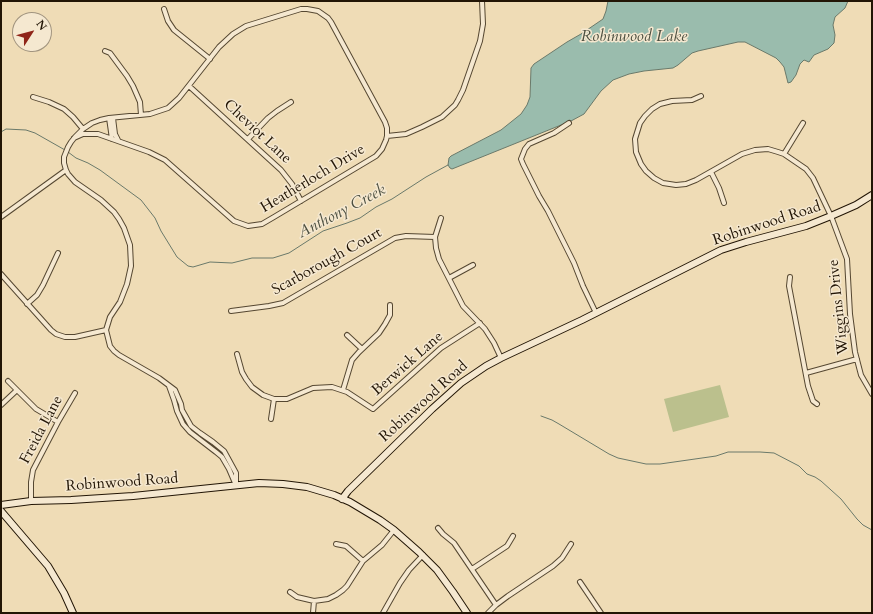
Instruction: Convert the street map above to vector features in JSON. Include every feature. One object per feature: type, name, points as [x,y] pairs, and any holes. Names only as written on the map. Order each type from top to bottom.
[{"type":"main road","name":"Robinwood Road","points":[[1,505],[133,496],[267,483],[296,485],[316,489],[342,499],[348,491],[441,401],[461,383],[478,371],[501,358],[596,313],[721,250],[806,226],[856,205],[872,195]]},
{"type":"main road","points":[[342,499],[359,507],[380,520],[394,530],[422,555],[446,582],[468,613]]},
{"type":"main road","points":[[1,511],[48,566],[64,593],[73,613]]},
{"type":"street","points":[[236,485],[236,473],[224,451],[191,426],[182,412],[175,390],[159,378],[119,356],[110,346],[106,330],[110,317],[120,302],[127,284],[131,266],[130,245],[124,228],[114,212],[101,200],[71,178],[64,163],[64,157],[68,147],[83,129],[92,123],[111,118],[142,115],[168,108],[179,98],[229,37],[241,29],[301,9],[318,11],[328,18],[385,122],[387,136],[406,134],[422,128],[442,117],[455,105],[458,100],[480,41],[483,24],[482,1]]},
{"type":"street","points":[[164,9],[168,21],[174,30],[210,59]]},
{"type":"street","points":[[105,51],[110,53],[133,86],[138,96],[142,115]]},
{"type":"street","name":"Cheviot Lane","points":[[189,86],[281,170],[292,184],[301,201]]},
{"type":"street","name":"Wiggins Drive","points":[[701,96],[692,100],[666,102],[660,104],[645,116],[636,133],[636,148],[639,160],[646,171],[654,178],[663,183],[676,185],[686,184],[696,180],[742,154],[763,149],[784,154],[803,166],[811,175],[831,216],[847,259],[850,314],[857,359],[861,375],[872,394]]},
{"type":"street","points":[[33,97],[49,102],[64,110],[73,117],[83,129]]},
{"type":"street","points":[[248,139],[277,110],[291,102]]},
{"type":"street","points":[[111,118],[112,139]]},
{"type":"street","points":[[111,118],[118,141]]},
{"type":"street","points":[[569,123],[554,133],[529,144],[521,158],[574,263],[596,313]]},
{"type":"street","points":[[784,154],[803,123]]},
{"type":"street","name":"Heatherloch Drive","points":[[74,138],[83,134],[98,134],[149,152],[165,160],[234,221],[248,226],[262,224],[376,156],[383,147],[387,136]]},
{"type":"street","points":[[1,217],[66,170]]},
{"type":"street","points":[[711,172],[720,188],[724,203]]},
{"type":"street","points":[[441,218],[435,237],[436,251],[463,306],[489,334],[501,358]]},
{"type":"street","name":"Scarborough Court","points":[[231,311],[283,303],[395,238],[406,236],[435,237]]},
{"type":"street","points":[[28,304],[44,285],[58,253]]},
{"type":"street","points":[[449,278],[473,265]]},
{"type":"street","points":[[1,274],[50,330],[61,336],[74,337],[106,330]]},
{"type":"street","points":[[790,277],[789,286],[808,386],[813,401],[817,404]]},
{"type":"street","points":[[343,390],[351,363],[355,356],[379,333],[390,315],[390,305]]},
{"type":"street","name":"Berwick Lane","points":[[274,399],[287,399],[317,388],[332,387],[343,390],[373,409],[441,348],[480,323]]},
{"type":"street","points":[[347,335],[362,349]]},
{"type":"street","points":[[237,354],[242,372],[249,384],[260,393],[274,399],[271,419]]},
{"type":"street","points":[[806,373],[857,359]]},
{"type":"street","points":[[8,381],[36,409],[58,422]]},
{"type":"street","points":[[168,385],[183,424],[194,436],[222,457],[236,485]]},
{"type":"street","points":[[1,405],[17,390]]},
{"type":"street","name":"Freida Lane","points":[[31,502],[31,482],[33,470],[75,393]]},
{"type":"street","points":[[178,414],[182,412]]},
{"type":"street","points":[[194,436],[198,432]]},
{"type":"street","points":[[438,528],[454,543],[496,605]]},
{"type":"street","points":[[290,592],[297,597],[314,602],[332,597],[347,586],[363,561],[382,544],[394,530]]},
{"type":"street","points":[[472,569],[507,546],[513,536]]},
{"type":"street","points":[[336,544],[346,546],[363,561]]},
{"type":"street","points":[[488,613],[508,596],[553,566],[562,558],[571,544]]},
{"type":"street","points":[[383,613],[400,582],[422,555]]},
{"type":"street","points":[[580,582],[601,613]]},
{"type":"street","points":[[313,613],[314,602]]},
{"type":"green space","points":[[720,385],[729,417],[673,432],[664,399]]},
{"type":"water","name":"Robinwood Lake","points":[[608,1],[848,1],[845,8],[835,17],[833,25],[835,35],[834,43],[828,49],[814,55],[809,62],[804,60],[800,64],[796,75],[791,82],[788,83],[784,67],[776,58],[745,42],[738,42],[698,51],[692,53],[673,68],[629,74],[613,80],[601,91],[584,114],[571,121],[452,169],[450,168],[448,165],[449,158],[451,156],[501,130],[521,114],[530,97],[531,68],[534,64],[603,19]]},
{"type":"waterway","name":"Anthony Creek","points":[[1,132],[6,129],[26,130],[35,133],[65,150]]},
{"type":"waterway","name":"Anthony Creek","points":[[68,152],[76,158],[100,170],[141,200],[155,218],[177,257],[188,266],[193,267],[210,262],[232,263],[252,258],[273,258],[289,253],[323,231],[360,218],[448,165]]},
{"type":"waterway","points":[[541,416],[552,420],[609,454],[618,458],[646,464],[660,464],[716,456],[728,452],[774,453],[799,466],[807,474],[821,481],[841,499],[863,525],[872,530]]}]
